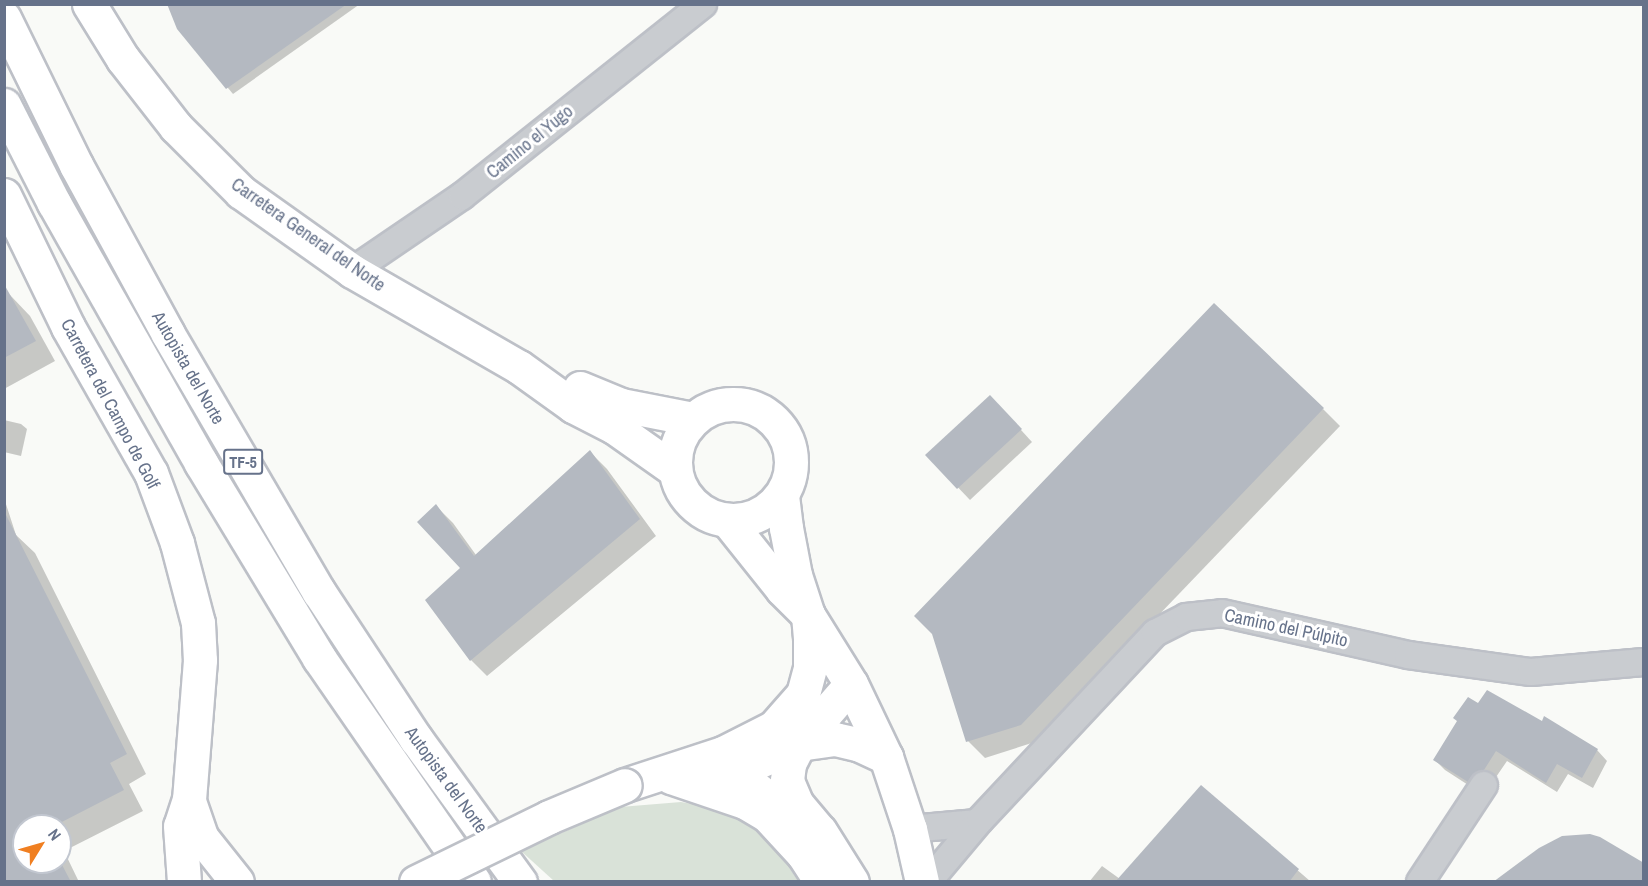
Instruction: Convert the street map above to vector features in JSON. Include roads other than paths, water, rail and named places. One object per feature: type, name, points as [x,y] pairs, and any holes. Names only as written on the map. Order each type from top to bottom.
[{"type":"main road","name":"Carretera General del Norte","points":[[89,4],[123,59],[176,127],[241,192],[352,271],[519,367],[573,406],[614,427],[675,470]]},
{"type":"main road","name":"Autopista del Norte","points":[[4,18],[76,165],[168,334],[319,592],[416,739],[520,882]]},
{"type":"main road","name":"Autopista del Norte","points":[[4,105],[59,213],[201,463],[319,658],[474,882]]},
{"type":"main road","name":"Carretera del Campo de Golf","points":[[4,195],[68,327],[151,473],[177,543],[198,623],[200,660],[189,799],[180,826],[184,882]]},
{"type":"main road","name":"Carretera General del Norte","points":[[519,367],[565,381],[621,405],[693,419]]},
{"type":"main road","points":[[729,403],[750,406],[765,413],[778,424],[787,440],[791,456],[791,473],[782,494],[772,506],[759,514],[743,519],[727,520],[710,516],[696,507],[686,496],[675,470],[676,452],[682,434],[693,419],[710,408],[729,403]]},
{"type":"main road","points":[[416,882],[549,817],[701,762],[774,727],[803,694],[810,667],[808,615],[795,575],[782,494]]},
{"type":"main road","points":[[727,520],[782,589],[808,615],[851,684],[886,757],[910,829],[922,882]]},
{"type":"main road","points":[[851,684],[799,744],[789,764],[787,781],[797,804],[820,831],[852,882]]},
{"type":"main road","points":[[647,780],[735,772],[799,744],[835,739],[860,744],[886,757]]},
{"type":"main road","points":[[701,762],[735,772],[789,815],[837,882]]},
{"type":"main road","points":[[647,780],[745,802],[767,815],[803,854],[821,882]]},
{"type":"main road","name":"Carretera del Campo de Golf","points":[[189,799],[202,838],[237,882]]},
{"type":"street","name":"Camino el Yugo","points":[[352,271],[462,196],[703,4]]},
{"type":"street","name":"Camino del Púlpito","points":[[928,882],[977,824],[1155,633],[1186,617],[1222,613],[1408,655],[1531,672],[1644,662]]},
{"type":"street","points":[[1420,882],[1484,785]]},
{"type":"street","points":[[910,829],[977,824]]}]
